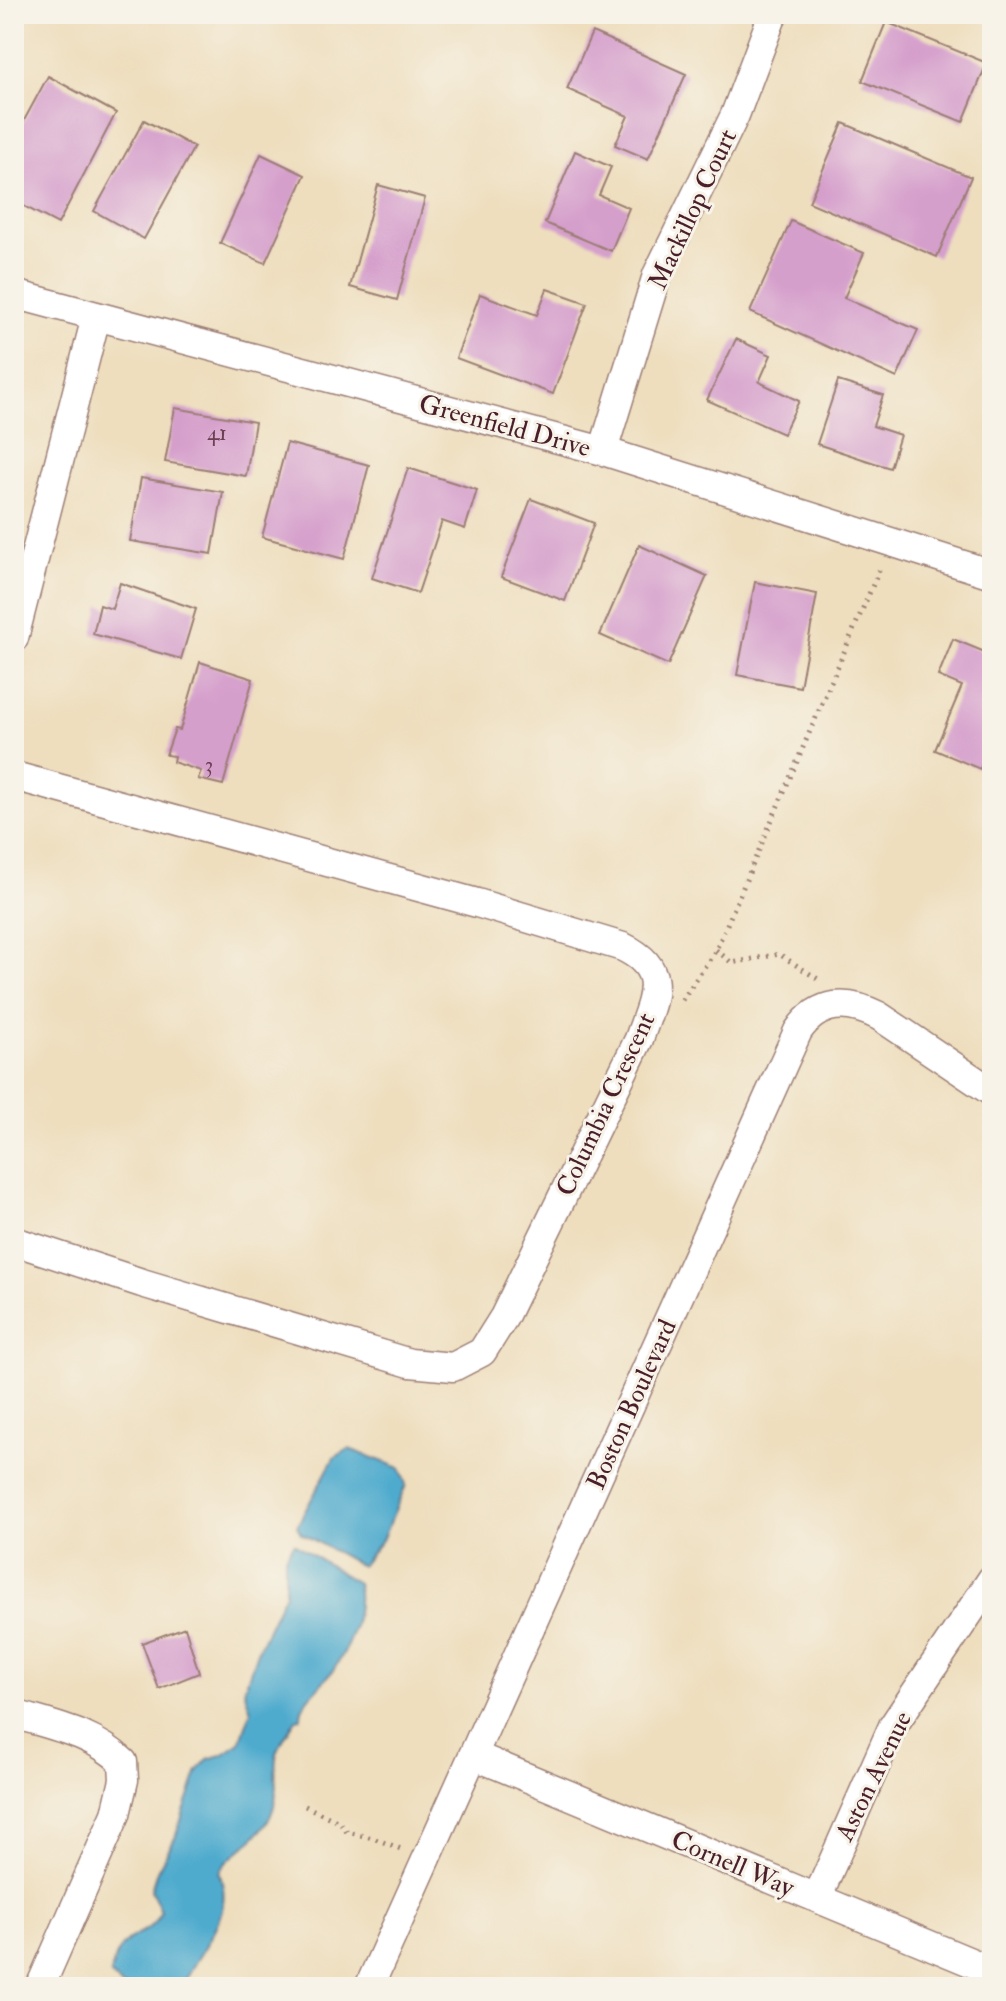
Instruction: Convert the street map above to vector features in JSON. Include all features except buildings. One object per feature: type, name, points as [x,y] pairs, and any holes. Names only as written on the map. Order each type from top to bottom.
[{"type":"street","name":"Mackillop Court","points":[[603,451],[657,275],[735,115],[773,14]]},
{"type":"street","name":"Greenfield Drive","points":[[14,294],[603,451],[992,574]]},
{"type":"street","points":[[14,638],[96,317]]},
{"type":"street","name":"Columbia Crescent","points":[[14,776],[477,903],[623,947],[640,956],[651,969],[655,993],[639,1039],[504,1317],[482,1352],[453,1367],[410,1363],[142,1283],[14,1241]]},
{"type":"street","points":[[860,1006],[992,1092]]},
{"type":"street","name":"Boston Boulevard","points":[[369,1987],[798,1031],[807,1018],[824,1008],[860,1006]]},
{"type":"street","name":"Aston Avenue","points":[[817,1898],[893,1726],[992,1579]]},
{"type":"street","points":[[14,1714],[84,1735],[108,1748],[123,1762],[124,1780],[116,1814],[40,1987]]},
{"type":"street","name":"Cornell Way","points":[[473,1755],[992,1971]]},
{"type":"path","points":[[678,1006],[716,950],[891,542]]},
{"type":"path","points":[[716,950],[732,963],[779,954],[860,1006]]},
{"type":"path","points":[[305,1806],[339,1822],[347,1832],[373,1838],[426,1860]]},
{"type":"water","points":[[349,1449],[400,1468],[406,1485],[382,1540],[361,1566],[301,1533],[297,1526],[334,1458]]},
{"type":"water","points":[[294,1543],[357,1583],[357,1609],[351,1636],[339,1661],[305,1703],[301,1718],[296,1719],[281,1743],[275,1766],[273,1810],[264,1827],[219,1873],[223,1903],[219,1918],[182,1987],[123,1987],[110,1974],[114,1962],[124,1944],[147,1929],[161,1911],[151,1890],[157,1871],[175,1838],[198,1771],[208,1759],[222,1755],[240,1743],[251,1711],[244,1690],[257,1652],[285,1593],[285,1558]]}]
